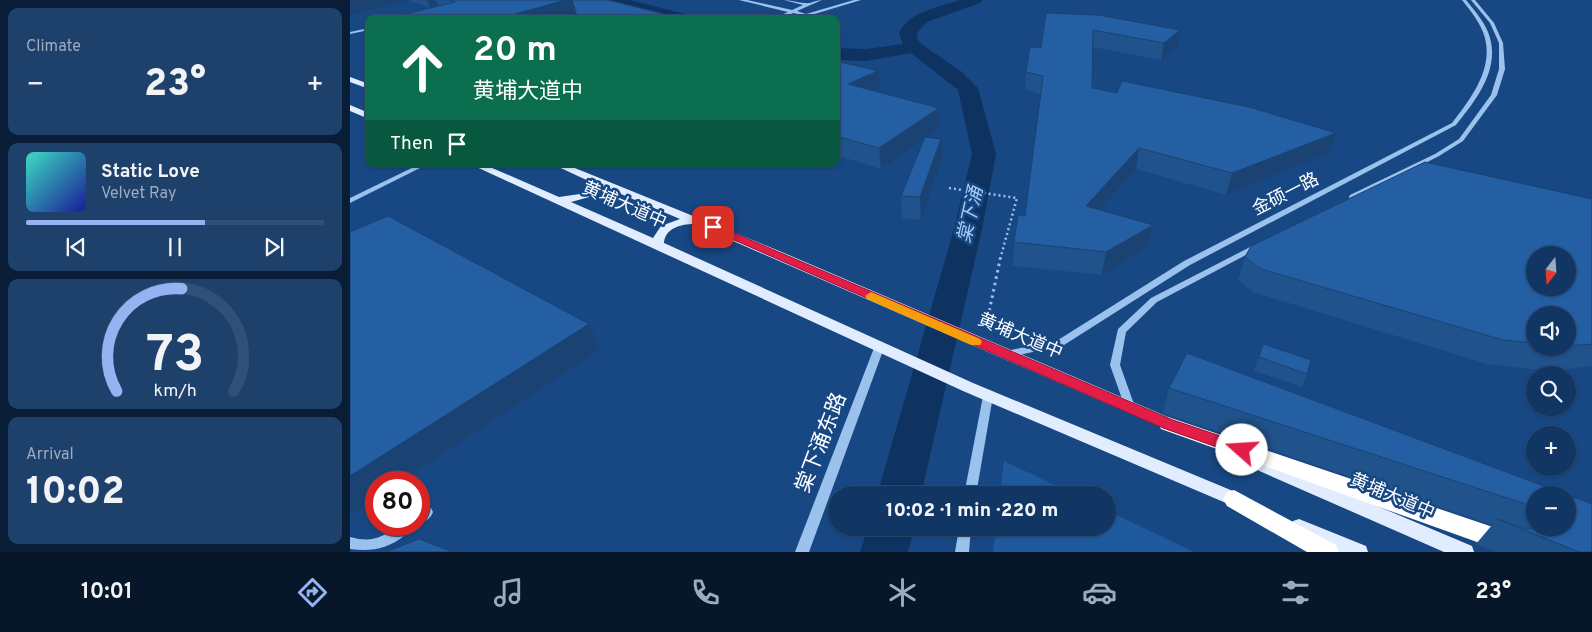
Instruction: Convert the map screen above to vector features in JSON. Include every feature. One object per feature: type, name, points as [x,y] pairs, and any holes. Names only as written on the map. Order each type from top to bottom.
[{"type":"highway","points":[[1168,424],[1534,552]]},
{"type":"highway","points":[[1234,499],[1328,552]]},
{"type":"main road","points":[[350,79],[365,85]]},
{"type":"main road","points":[[350,108],[365,114]]},
{"type":"main road","name":"黄埔大道中","points":[[483,167],[988,396],[1359,552]]},
{"type":"main road","name":"黄埔大道中","points":[[565,167],[698,221],[979,344],[1465,552]]},
{"type":"main road","points":[[558,200],[574,199],[588,194],[596,187],[599,180]]},
{"type":"main road","points":[[658,245],[659,235],[668,227],[683,222],[698,221]]},
{"type":"street","points":[[741,0],[804,14],[859,0]]},
{"type":"street","points":[[786,0],[828,9]]},
{"type":"street","points":[[785,15],[820,0]]},
{"type":"street","name":"金硕一路","points":[[1006,354],[1062,343],[1187,263],[1454,124],[1480,88],[1490,60],[1487,34],[1476,14],[1464,0]]},
{"type":"street","name":"金硕一路","points":[[1344,202],[1437,155],[1461,140],[1494,95],[1502,69],[1501,43],[1489,19],[1473,0]]},
{"type":"street","points":[[350,32],[365,28]]},
{"type":"street","points":[[350,201],[419,167]]},
{"type":"street","name":"金硕一路","points":[[1130,407],[1115,365],[1121,331],[1154,300],[1266,242]]},
{"type":"street","name":"棠下涌东路","points":[[802,552],[879,348]]},
{"type":"street","points":[[972,486],[988,396]]},
{"type":"street","points":[[962,552],[965,536]]},
{"type":"lane","points":[[350,543],[361,547],[383,544],[394,536]]},
{"type":"path","points":[[949,188],[1017,198],[997,269],[988,317]]},
{"type":"shaded area","points":[[1004,461],[1056,486],[1001,486]]},
{"type":"shaded area","points":[[1116,515],[1194,552],[993,552],[995,536],[1116,536]]},
{"type":"building","points":[[449,0],[566,0],[512,15],[402,15],[455,2]]},
{"type":"building","points":[[572,0],[608,0],[668,15],[577,15]]},
{"type":"building","points":[[1046,13],[1098,15],[1180,30],[1164,43],[1093,30],[1092,88],[1117,93],[1122,81],[1249,107],[1336,133],[1232,173],[1139,148],[1086,206],[1153,225],[1106,252],[1014,242],[1018,215],[1025,216],[1043,76],[1026,72],[1030,47],[1041,48]]},
{"type":"building","points":[[840,62],[878,71],[848,84],[939,108],[879,148],[840,137]]},
{"type":"building","points":[[925,137],[941,139],[920,197],[901,196]]},
{"type":"building","points":[[1425,162],[1592,199],[1592,344],[1576,345],[1576,306],[1526,306],[1526,342],[1503,340],[1261,269],[1245,257],[1251,246]]},
{"type":"building","points":[[388,216],[589,324],[350,476],[350,232]]},
{"type":"building","points":[[1263,344],[1311,360],[1307,374],[1259,357]]},
{"type":"building","points":[[1187,353],[1544,486],[1526,486],[1526,504],[1169,388]]},
{"type":"building","points":[[1576,498],[1592,504],[1592,552],[1579,552],[1539,536],[1576,536]]},
{"type":"building","points":[[1497,519],[1526,529],[1526,531]]},
{"type":"building","points":[[419,539],[453,552],[386,552]]},
{"type":"waterway","points":[[611,0],[671,15]]},
{"type":"waterway","name":"棠下涌","points":[[915,47],[910,41],[908,33],[910,28],[921,19],[975,0]]},
{"type":"waterway","points":[[840,54],[866,55],[915,47]]},
{"type":"waterway","name":"棠下涌","points":[[901,486],[968,229],[984,154],[968,88],[915,47]]},
{"type":"waterway","name":"棠下涌","points":[[884,552],[889,536]]},
{"type":"slow traffic","points":[[871,296],[976,342]]},
{"type":"route","points":[[713,227],[949,331],[1168,424],[1242,450]]}]
